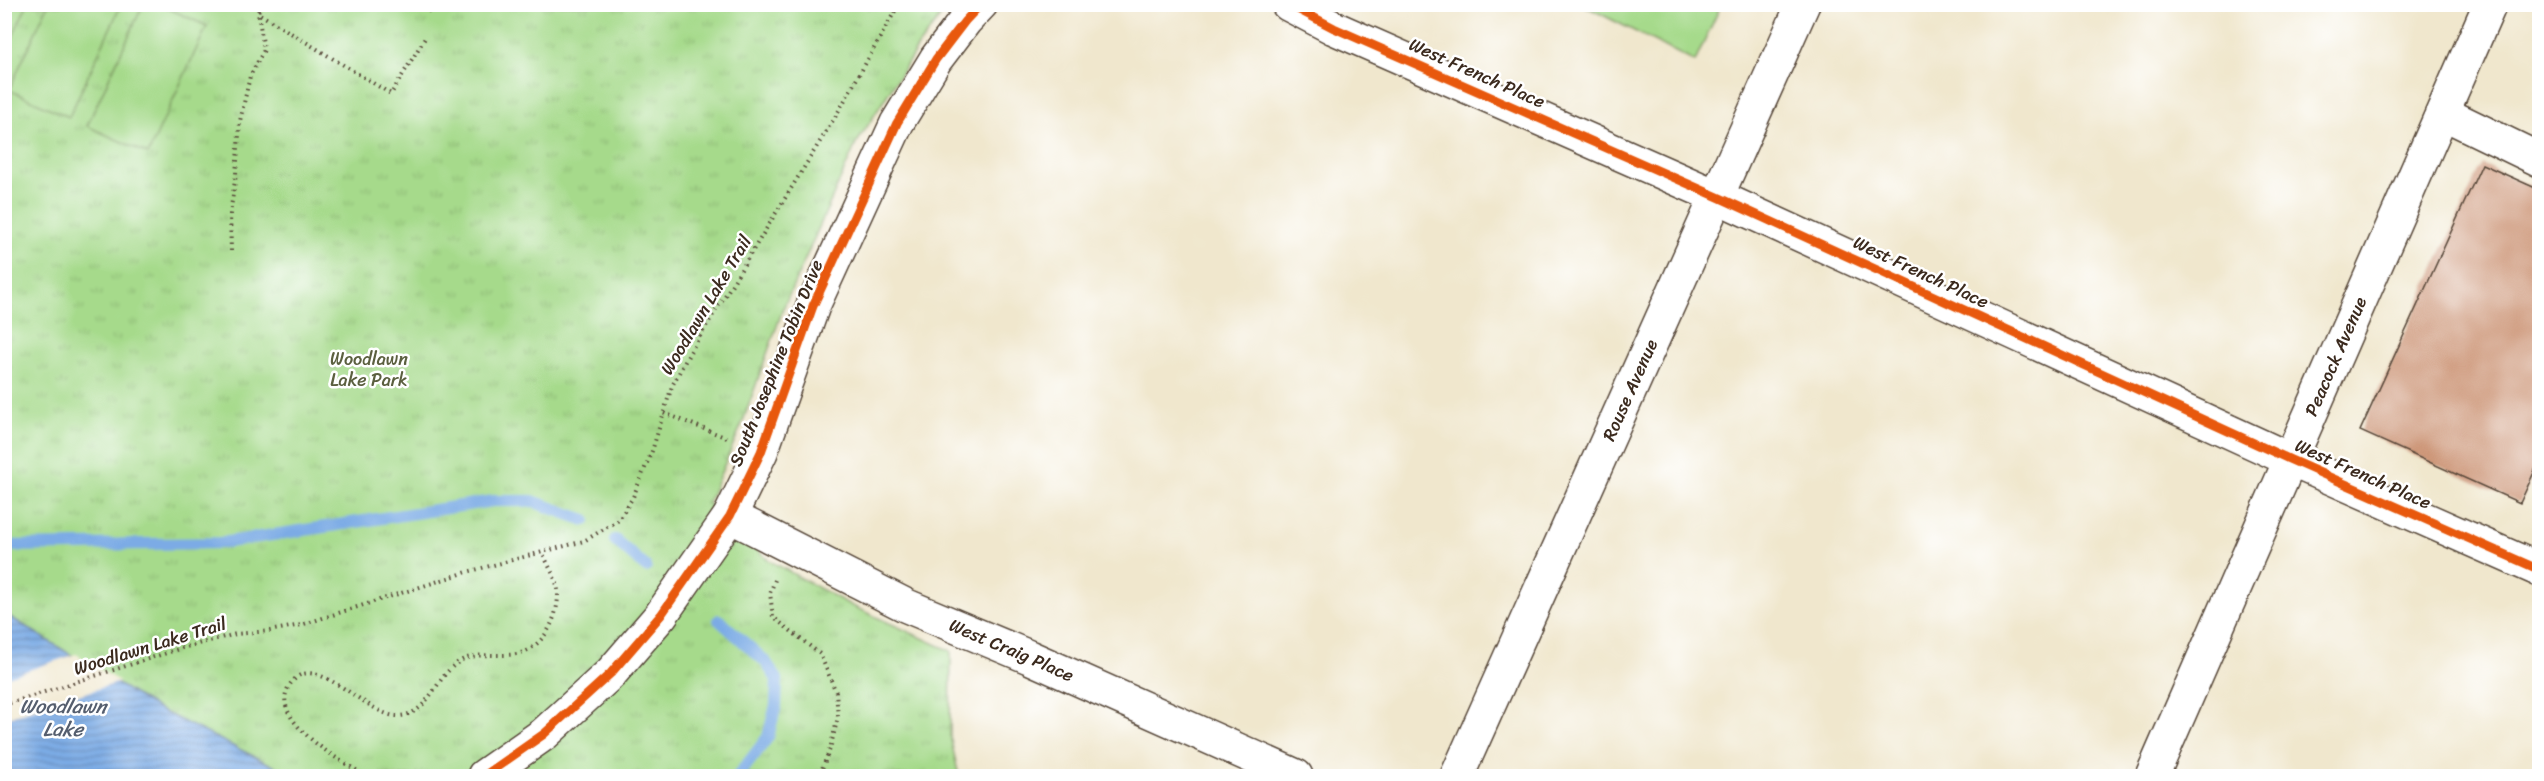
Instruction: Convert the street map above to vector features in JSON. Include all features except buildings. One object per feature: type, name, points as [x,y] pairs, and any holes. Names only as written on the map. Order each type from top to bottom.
[{"type":"street","name":"South Josephine Tobin Drive","points":[[484,777],[544,734],[611,673],[661,615],[730,516],[761,452],[813,306],[897,123],[936,59],[981,4]]},
{"type":"street","name":"West French Place","points":[[1288,4],[1334,28],[1718,197],[2291,460],[2540,570]]},
{"type":"street","name":"Rouse Avenue","points":[[1456,777],[1803,4]]},
{"type":"street","name":"Peacock Avenue","points":[[2152,777],[2490,4]]},
{"type":"street","points":[[2443,113],[2540,160]]},
{"type":"street","name":"West Craig Place","points":[[730,516],[907,606],[1029,657],[1296,777]]},
{"type":"path","points":[[231,251],[230,214],[240,121],[250,76],[264,50],[258,13],[260,4]]},
{"type":"path","points":[[418,4],[432,13]]},
{"type":"path","points":[[258,13],[391,94],[425,38]]},
{"type":"path","points":[[664,413],[728,438]]},
{"type":"path","points":[[367,777],[299,729],[287,712],[287,693],[296,678],[305,673],[323,676],[377,711],[398,717],[419,711],[444,676],[461,661],[482,655],[523,652],[548,631],[555,619],[558,590],[543,553]]},
{"type":"path","points":[[779,571],[770,593],[773,617],[820,654],[836,692],[838,717],[830,749],[819,777]]},
{"type":"green space","points":[[4,5],[27,5],[5,53]]},
{"type":"green space","name":"Woodlawn Lake Park","points":[[5,5],[949,5],[919,45],[856,144],[783,309],[742,424],[708,503],[768,560],[852,606],[951,651],[950,736],[959,776],[5,776]]},
{"type":"green space","points":[[48,5],[121,5],[69,117],[9,90]]},
{"type":"green space","points":[[143,5],[161,5],[207,26],[148,154],[87,126]]},
{"type":"green space","points":[[1583,5],[1721,5],[1695,62]]},
{"type":"water","name":"Woodlawn Lake","points":[[4,613],[158,709],[294,776],[5,776]]},
{"type":"pier","points":[[76,654],[120,682],[5,718],[5,678]]},
{"type":"waterway","points":[[4,546],[221,543],[493,501],[532,501],[585,520]]},
{"type":"waterway","points":[[615,540],[646,567]]},
{"type":"waterway","points":[[719,620],[765,661],[777,679],[776,705],[768,737],[738,776]]},
{"type":"cycle path","points":[[484,776],[544,734],[611,673],[661,615],[730,516],[761,452],[813,306],[897,123],[936,59],[981,4]]},
{"type":"cycle path","points":[[1288,4],[1334,28],[1718,197],[2291,460],[2540,570]]}]
